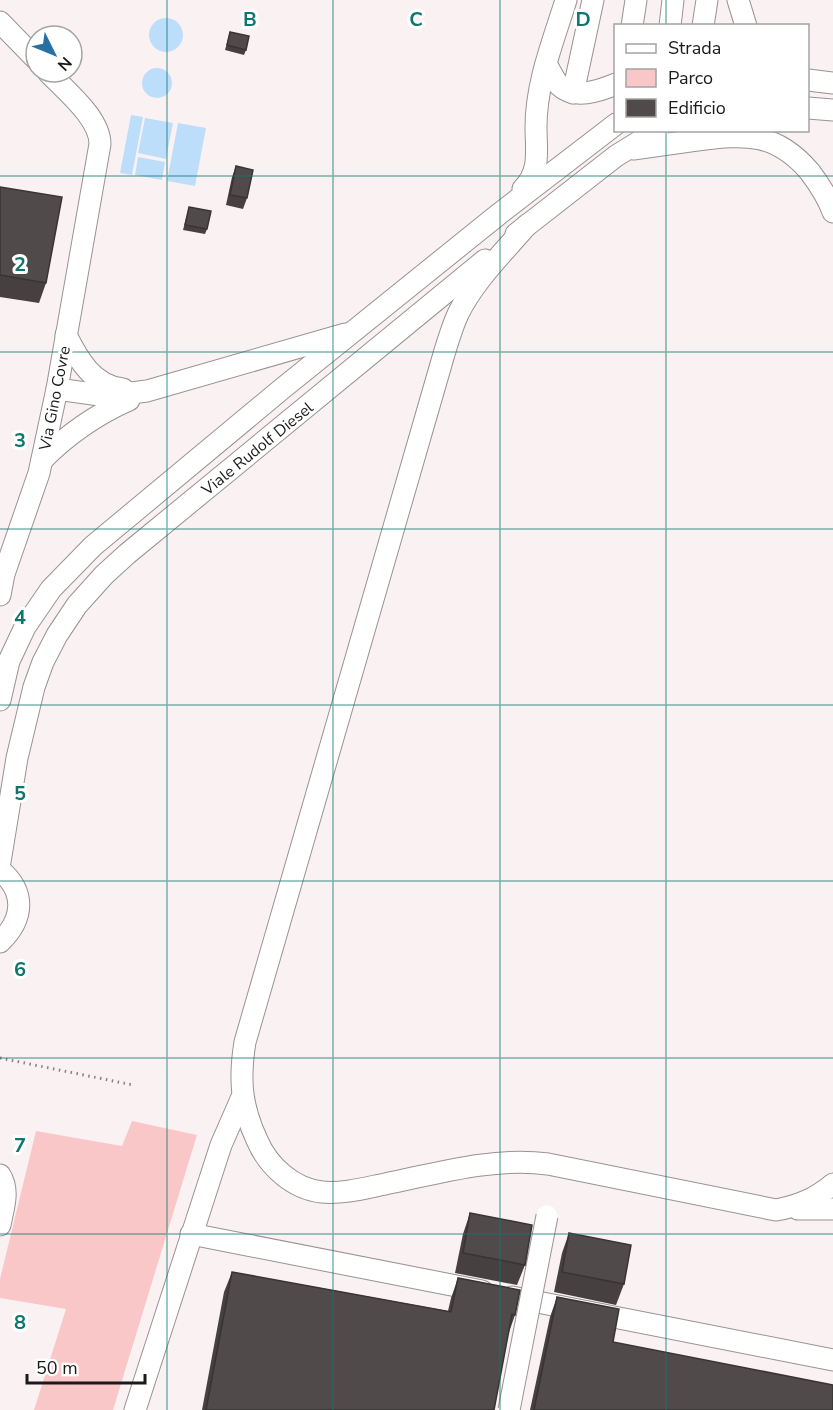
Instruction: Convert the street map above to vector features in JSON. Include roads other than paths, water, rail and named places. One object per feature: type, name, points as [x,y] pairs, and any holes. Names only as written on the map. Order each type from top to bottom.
[{"type":"street","points":[[499,214],[529,183],[535,170],[537,103],[546,64],[566,0]]},
{"type":"street","points":[[573,93],[593,0]]},
{"type":"street","points":[[632,24],[636,0]]},
{"type":"street","points":[[670,24],[673,0]]},
{"type":"street","points":[[703,24],[707,0]]},
{"type":"street","points":[[738,0],[743,24]]},
{"type":"street","points":[[0,22],[24,47]]},
{"type":"street","points":[[546,64],[560,85],[573,93],[600,90],[614,84]]},
{"type":"street","name":"Via Gino Covre","points":[[0,596],[2,573],[36,484],[42,460],[57,389],[100,144],[99,132],[91,118],[59,84]]},
{"type":"street","points":[[809,108],[833,110]]},
{"type":"street","name":"Viale Rudolf Diesel","points":[[0,700],[9,661],[17,641],[40,603],[68,570],[103,537],[499,214],[614,125]]},
{"type":"street","name":"Viale Rudolf Diesel","points":[[0,862],[17,758],[37,677],[57,635],[86,594],[127,554],[527,225],[623,150],[654,132]]},
{"type":"street","points":[[623,150],[736,135],[766,139],[786,149],[801,162],[819,186],[833,212]]},
{"type":"street","points":[[527,225],[471,292],[453,327],[247,1035],[241,1070],[242,1097],[251,1129],[260,1148],[272,1164],[296,1184],[321,1192],[348,1191],[488,1164],[532,1162],[776,1210],[833,1209]]},
{"type":"street","points":[[42,460],[69,434],[87,421],[105,410],[147,392],[354,331]]},
{"type":"street","points":[[66,334],[81,362],[99,381],[116,388],[147,392]]},
{"type":"street","points":[[57,389],[107,396],[147,392]]},
{"type":"street","points":[[0,870],[10,878],[19,905],[17,919],[11,932],[0,942]]},
{"type":"street","points":[[135,1410],[221,1145],[242,1097]]},
{"type":"street","points":[[0,1175],[5,1183],[6,1193],[0,1225]]},
{"type":"street","points":[[776,1210],[803,1203],[819,1195],[833,1184]]},
{"type":"street","points":[[509,1410],[547,1216]]},
{"type":"street","points":[[191,1234],[833,1360]]},
{"type":"street","points":[[144,1410],[152,1355]]},
{"type":"water","points":[[166,18],[178,23],[183,35],[178,47],[166,52],[154,47],[149,35],[154,23]]},
{"type":"water","points":[[157,68],[168,72],[172,83],[168,94],[157,98],[146,94],[142,83],[146,72]]},
{"type":"water","points":[[131,115],[143,117],[132,175],[120,173]]},
{"type":"water","points":[[145,118],[173,123],[166,159],[138,153]]},
{"type":"water","points":[[178,123],[206,128],[195,186],[167,181]]},
{"type":"water","points":[[138,157],[165,162],[162,180],[135,175]]}]
